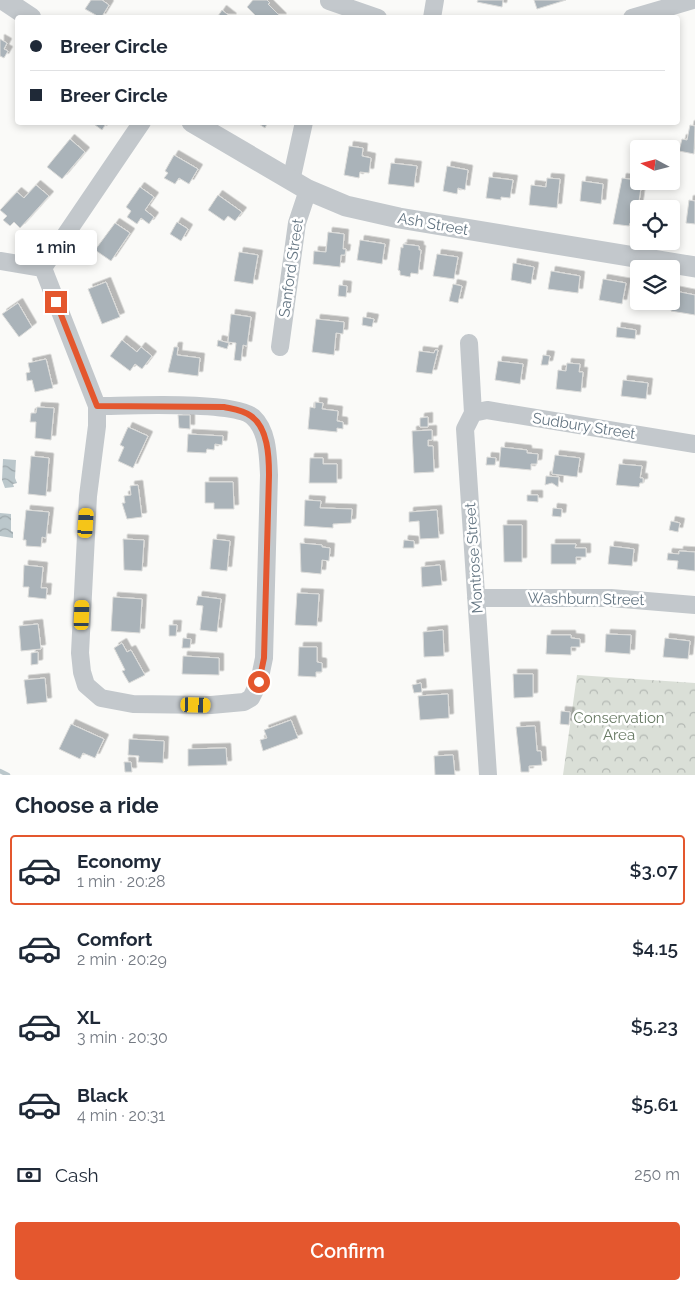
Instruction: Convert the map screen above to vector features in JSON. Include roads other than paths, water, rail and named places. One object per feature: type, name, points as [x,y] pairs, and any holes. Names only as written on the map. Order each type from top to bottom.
[{"type":"street","points":[[4,0],[26,15]]},
{"type":"street","points":[[432,15],[435,0]]},
{"type":"street","points":[[642,15],[693,0]]},
{"type":"street","points":[[327,6],[365,15]]},
{"type":"street","points":[[42,268],[140,125]]},
{"type":"street","name":"Ash Street","points":[[197,125],[299,186],[346,206],[399,218],[695,267]]},
{"type":"street","name":"Sanford Street","points":[[280,347],[297,223],[304,125]]},
{"type":"street","points":[[0,261],[42,268]]},
{"type":"street","points":[[42,268],[97,406],[98,426],[90,468],[87,505],[80,653],[82,672],[86,685],[101,698],[122,703],[211,706],[244,702],[254,693],[264,658],[269,463],[262,431],[252,416],[224,407],[97,406]]},
{"type":"street","name":"Montrose Street","points":[[469,343],[473,413],[465,429],[488,775]]},
{"type":"street","name":"Sudbury Street","points":[[473,413],[487,410],[695,444]]},
{"type":"street","name":"Washburn Street","points":[[476,598],[611,598],[695,605]]},
{"type":"water","points":[[3,459],[16,460],[15,478],[17,483],[13,484],[14,487],[5,488],[2,480]]},
{"type":"water","points":[[0,513],[11,514],[13,538],[0,536]]},
{"type":"waterway","points":[[0,771],[8,775]]},
{"type":"park label","name":"Conservation Area","points":[[619,726]]}]
